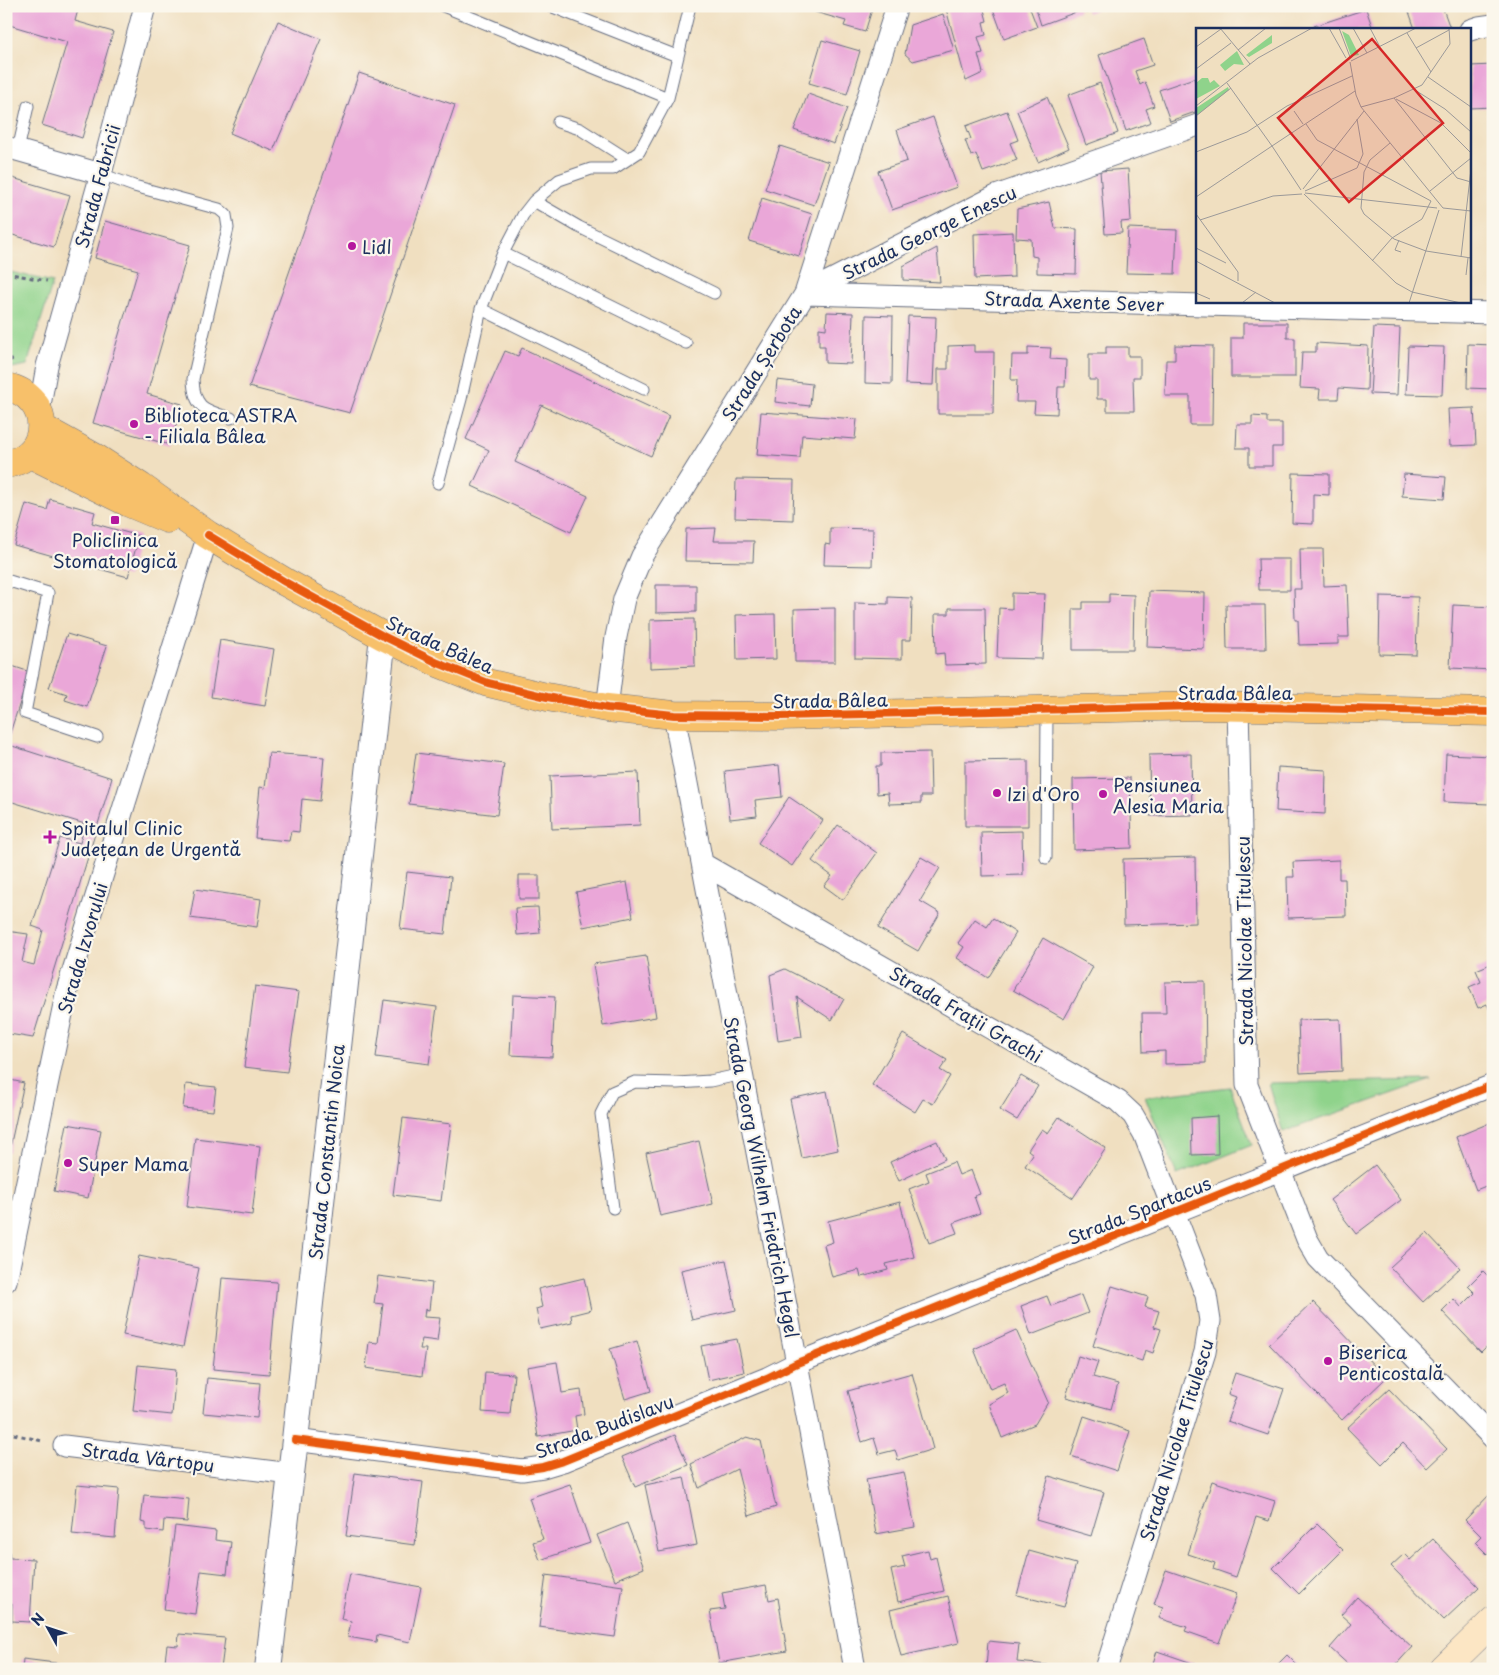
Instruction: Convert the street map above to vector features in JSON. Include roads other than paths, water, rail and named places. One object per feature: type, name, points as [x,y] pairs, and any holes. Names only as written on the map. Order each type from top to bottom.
[{"type":"main road","points":[[18,459],[36,446],[40,438],[28,405]]},
{"type":"main road","points":[[28,405],[96,458],[141,487],[208,535]]},
{"type":"main road","points":[[18,459],[208,535]]},
{"type":"main road","name":"Strada Bâlea","points":[[208,535],[285,582],[438,664],[488,683],[547,697],[607,708],[674,715],[781,716],[1238,706],[1493,712]]},
{"type":"main road","points":[[1444,1669],[1493,1621]]},
{"type":"street","name":"Strada Fabricii","points":[[28,405],[48,366],[145,6]]},
{"type":"street","name":"Strada Șerbota","points":[[607,708],[616,637],[624,599],[642,556],[804,294],[897,6]]},
{"type":"street","points":[[1472,29],[1493,26]]},
{"type":"street","name":"Strada George Enescu","points":[[804,294],[996,196],[1196,126]]},
{"type":"street","points":[[12,148],[101,174]]},
{"type":"street","name":"Strada Axente Sever","points":[[804,294],[1493,314]]},
{"type":"street","name":"Strada Izvorului","points":[[6,1281],[67,990],[208,535]]},
{"type":"street","name":"Strada Constantin Noica","points":[[268,1669],[383,636]]},
{"type":"street","name":"Strada Nicolae Titulescu","points":[[1238,706],[1248,1085],[1279,1169]]},
{"type":"street","name":"Strada Georg Wilhelm Friedrich Hegel","points":[[674,715],[854,1669]]},
{"type":"street","name":"Strada Frații Grachi","points":[[703,864],[1118,1100],[1133,1115],[1144,1134],[1174,1213]]},
{"type":"street","name":"Strada Spartacus","points":[[797,1363],[1174,1213],[1279,1169],[1493,1086]]},
{"type":"street","points":[[1279,1169],[1307,1240],[1318,1258],[1493,1438]]},
{"type":"street","name":"Strada Nicolae Titulescu","points":[[1106,1669],[1205,1352],[1210,1321],[1206,1295],[1174,1213]]},
{"type":"street","name":"Strada Budislavu","points":[[295,1440],[522,1470],[543,1467],[563,1461],[687,1411],[767,1378],[797,1363]]},
{"type":"street","name":"Strada Vârtopu","points":[[64,1446],[291,1474]]},
{"type":"lane","points":[[443,6],[668,98]]},
{"type":"lane","points":[[550,6],[677,56]]},
{"type":"lane","points":[[438,483],[461,399],[481,309],[503,253],[523,215],[534,201],[559,180],[591,169],[613,169],[639,152],[668,98],[690,6]]},
{"type":"lane","points":[[12,148],[28,106]]},
{"type":"lane","points":[[558,122],[580,129],[627,159]]},
{"type":"lane","points":[[101,174],[134,186],[219,209],[226,215],[228,228],[193,379],[194,394],[201,406],[231,418]]},
{"type":"lane","points":[[534,201],[578,227],[714,293]]},
{"type":"lane","points":[[503,253],[686,343]]},
{"type":"lane","points":[[481,309],[644,389]]},
{"type":"lane","points":[[6,580],[48,593],[25,713],[97,737]]},
{"type":"lane","points":[[1046,858],[1047,710]]},
{"type":"lane","points":[[613,1208],[601,1114],[612,1092],[635,1082],[677,1083],[710,1081],[743,1074]]},
{"type":"place","name":"Lidl","points":[[352,246]]},
{"type":"place","name":"Biblioteca ASTRA - Filiala Bâlea","points":[[134,424]]},
{"type":"place","name":"Policlinica Stomatologică","points":[[115,520]]},
{"type":"place","name":"Izi d'Oro","points":[[997,793]]},
{"type":"place","name":"Pensiunea Alesia Maria","points":[[1103,794]]},
{"type":"place","name":"Spitalul Clinic Județean de Urgentă","points":[[50,837]]},
{"type":"place","name":"Super Mama","points":[[68,1163]]},
{"type":"place","name":"Biserica Penticostală","points":[[1328,1361]]}]
